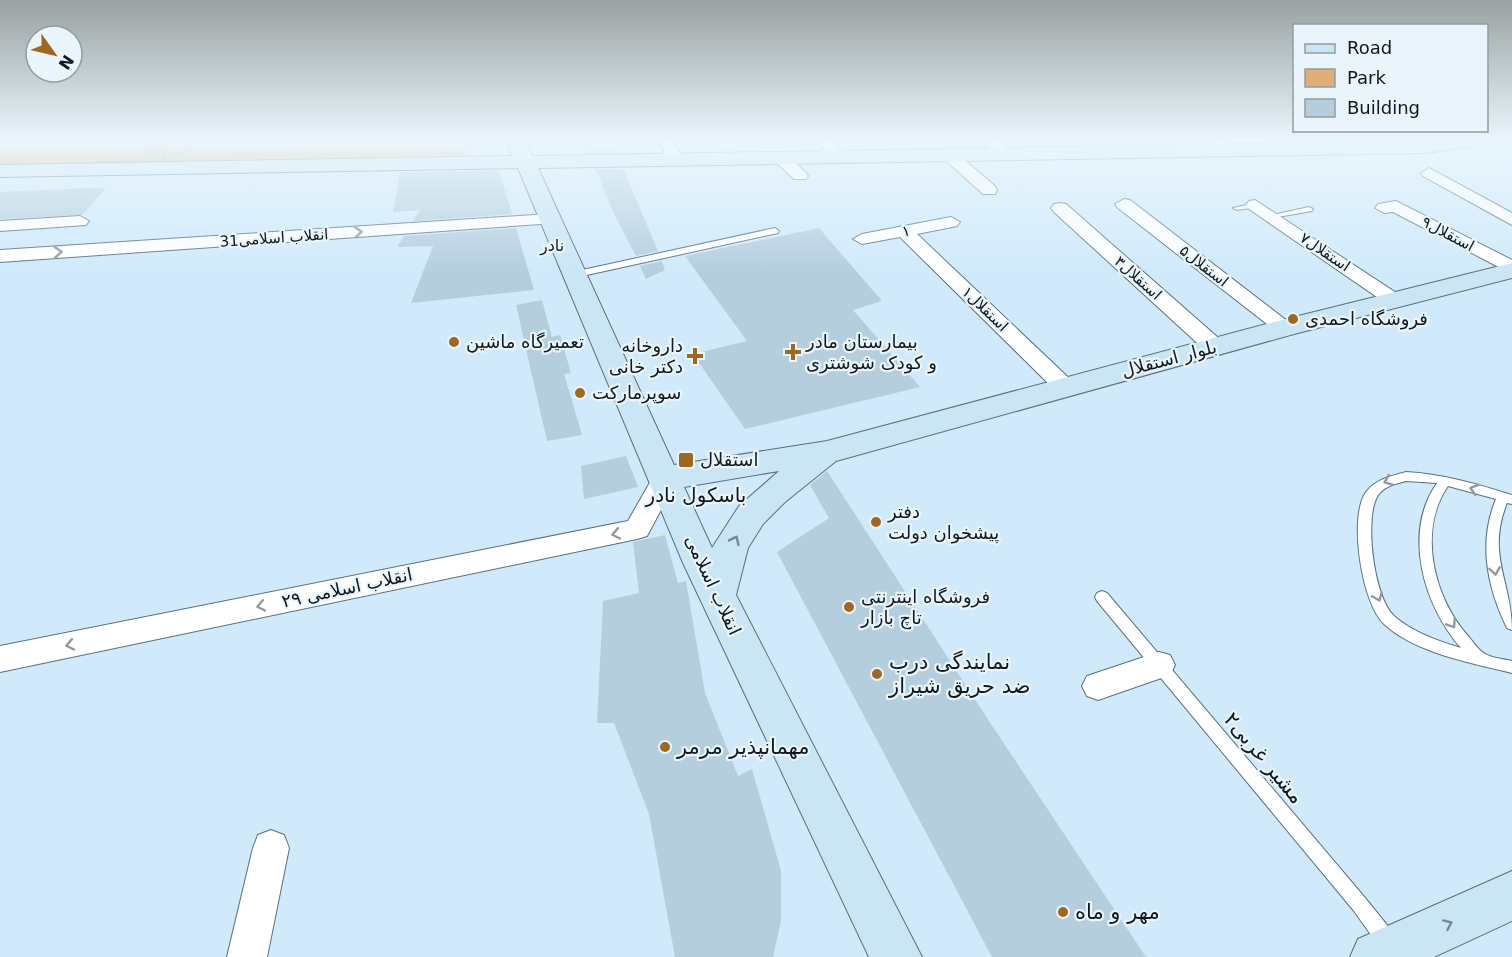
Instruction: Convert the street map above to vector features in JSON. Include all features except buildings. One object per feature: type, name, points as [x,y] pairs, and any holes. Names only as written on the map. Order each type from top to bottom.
[{"type":"main road","name":"انقلاب اسلامی","points":[[534,185],[717,596],[896,957]]},
{"type":"main road","name":"بلوار استقلال","points":[[665,478],[827,452],[1284,328],[1509,272]]},
{"type":"main road","points":[[717,596],[732,544],[746,520],[768,497],[827,452]]},
{"type":"main road","points":[[1384,953],[1512,896]]},
{"type":"street","points":[[983,185],[989,190]]},
{"type":"street","points":[[1450,185],[1512,220]]},
{"type":"street","name":"استقلال۵","points":[[1124,204],[1284,328]]},
{"type":"street","name":"استقلال۹","points":[[1384,208],[1396,206],[1509,272]]},
{"type":"street","name":"استقلال۷","points":[[1246,207],[1272,216],[1394,300]]},
{"type":"street","name":"استقلال۳","points":[[1060,208],[1215,347]]},
{"type":"street","name":"31انقلاب اسلامی","points":[[3,256],[549,219]]},
{"type":"street","points":[[0,226],[80,221]]},
{"type":"street","name":"۱","points":[[861,239],[951,222]]},
{"type":"street","points":[[3,256],[36,224]]},
{"type":"street","name":"استقلال۱","points":[[904,231],[1065,387]]},
{"type":"street","name":"انقلاب اسلامی ۲۹","points":[[0,659],[638,529],[665,478]]},
{"type":"street","points":[[1098,686],[1159,665]]},
{"type":"street","points":[[247,957],[271,848]]},
{"type":"lane","points":[[1272,216],[1310,209]]},
{"type":"lane","points":[[573,275],[775,231]]},
{"type":"lane","points":[[1512,624],[1499,595],[1491,546],[1494,514],[1507,499],[1445,481],[1403,475],[1381,482],[1370,493],[1364,540],[1375,592],[1388,619],[1419,638],[1512,667]]},
{"type":"lane","points":[[1445,481],[1434,493],[1425,532],[1432,584],[1449,621],[1479,658]]},
{"type":"lane","name":"۲مشیر غربی","points":[[1102,597],[1360,905],[1384,953]]},
{"type":"place","name":"فروشگاه احمدی","points":[[1293,319]]},
{"type":"place","name":"تعمیرگاه ماشین","points":[[454,342]]},
{"type":"place","name":"بیمارستان مادر و کودک شوشتری","points":[[793,352]]},
{"type":"place","name":"داروخانه دکتر خانی","points":[[695,356]]},
{"type":"place","name":"سوپرمارکت","points":[[580,393]]},
{"type":"place","name":"استقلال","points":[[686,460]]},
{"type":"place","name":"دفتر پیشخوان دولت","points":[[876,522]]},
{"type":"place","name":"فروشگاه اینترنتی تاچ بازار","points":[[849,607]]},
{"type":"place","name":"نمایندگی درب ضد حریق شیراز","points":[[877,674]]},
{"type":"place","name":"مهمانپذیر مرمر","points":[[665,747]]},
{"type":"place","name":"مهر و ماه","points":[[1063,912]]},
{"type":"district","name":"نادر","points":[[552,245]]},
{"type":"district","name":"باسکول نادر","points":[[696,495]]}]
